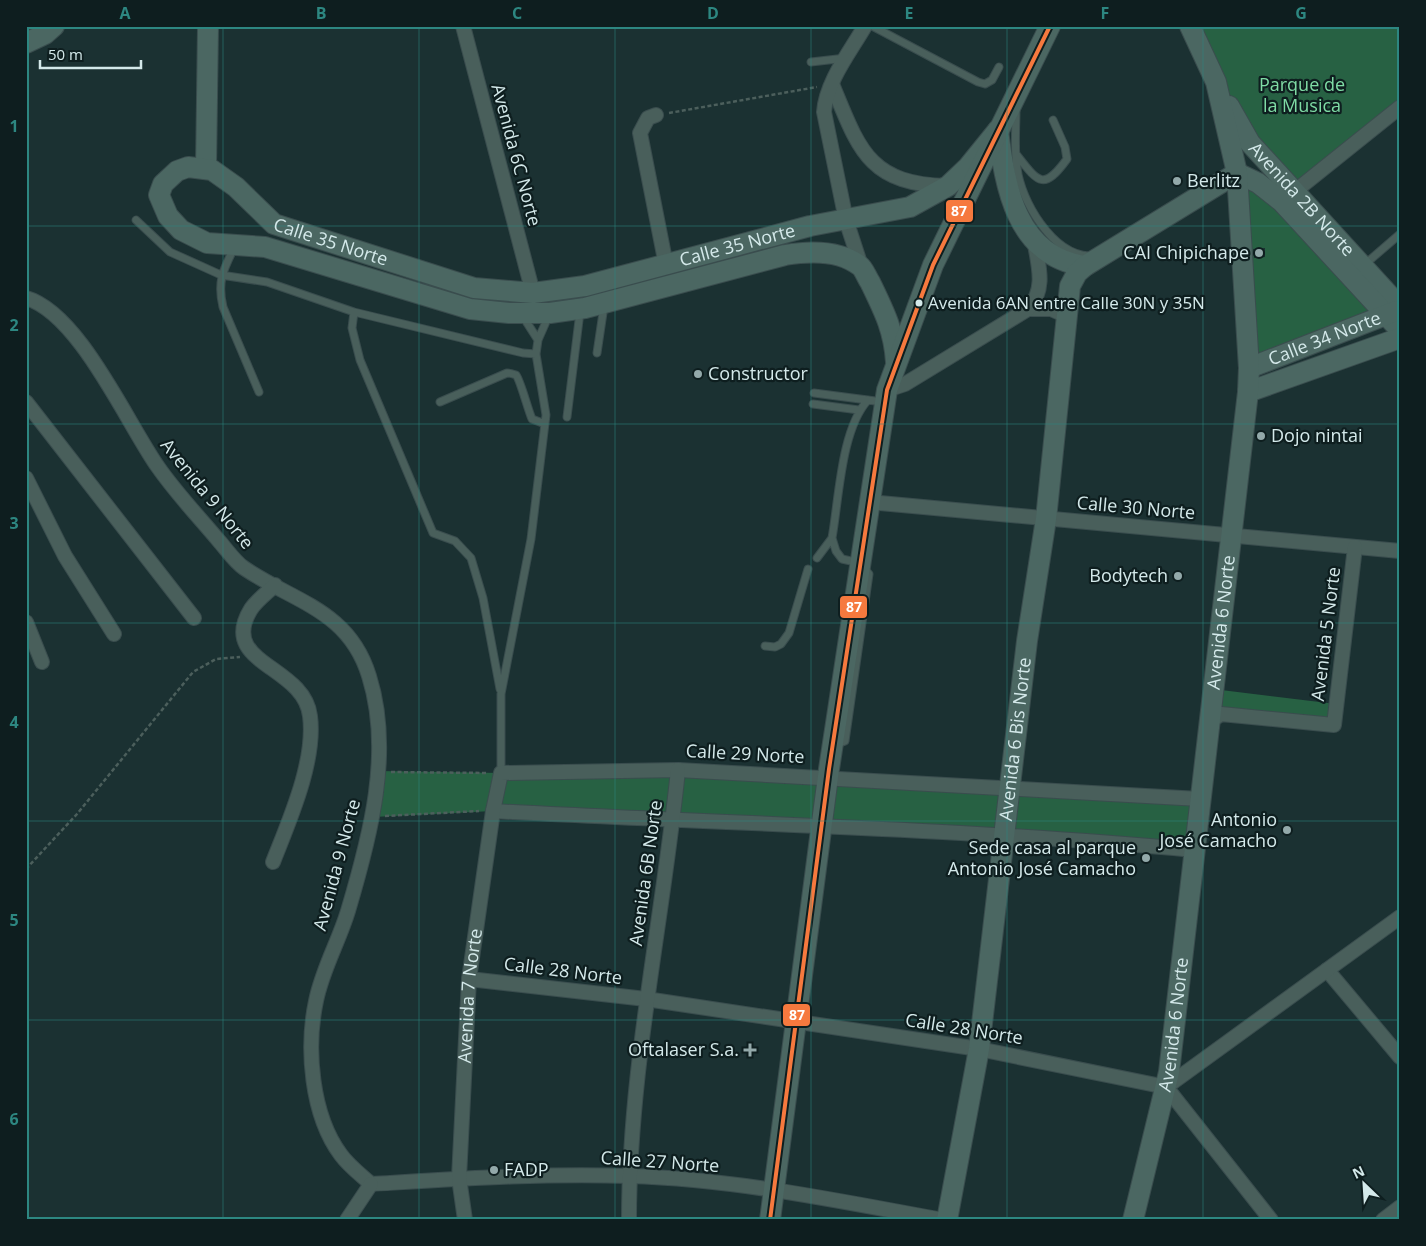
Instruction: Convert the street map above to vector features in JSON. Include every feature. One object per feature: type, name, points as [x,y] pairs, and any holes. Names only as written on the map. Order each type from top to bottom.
[{"type":"street","points":[[26,42],[45,34],[54,26]]},
{"type":"street","points":[[206,169],[208,26]]},
{"type":"street","name":"Avenida 6C Norte","points":[[463,26],[533,293]]},
{"type":"street","points":[[865,26],[832,84],[825,101],[824,112],[846,220],[861,266],[888,317],[894,339],[896,362]]},
{"type":"street","points":[[770,1220],[832,747],[869,502],[880,398],[896,362],[933,265],[1050,26]]},
{"type":"street","name":"Avenida 6 Norte","points":[[1133,1220],[1166,1087],[1200,799],[1214,712],[1231,536],[1248,392],[1249,368],[1237,173],[1216,82],[1190,26]]},
{"type":"street","name":"Avenida 2B Norte","points":[[1216,82],[1250,143],[1395,304],[1400,330]]},
{"type":"street","points":[[832,84],[853,135],[864,153],[881,169],[899,180],[925,185],[948,186]]},
{"type":"street","points":[[1294,192],[1400,107]]},
{"type":"street","points":[[656,115],[648,118],[640,133],[666,265]]},
{"type":"street","points":[[998,130],[1010,196],[1019,218],[1034,239],[1060,259],[1093,262],[1237,173]]},
{"type":"street","name":"Calle 35 Norte","points":[[861,266],[833,254],[802,252],[580,309],[521,314],[470,309],[265,247],[207,243],[188,234],[168,216],[162,206],[160,196],[163,184],[170,176],[188,166],[212,170],[236,187],[274,224],[474,288],[533,293],[585,286],[810,226],[910,207],[948,186],[968,167],[998,130]]},
{"type":"street","name":"Avenida 2B Norte","points":[[1237,173],[1258,183],[1282,202],[1395,304]]},
{"type":"street","points":[[880,398],[1028,309],[1035,301],[1040,288],[1034,239]]},
{"type":"street","name":"Avenida 6 Bis Norte","points":[[945,1220],[979,1049],[1027,641],[1046,519],[1070,286],[1077,273],[1093,262]]},
{"type":"street","name":"Avenida 9 Norte","points":[[30,299],[59,318],[88,354],[158,468],[242,567],[317,608],[352,639],[361,653],[370,676],[376,704],[379,742],[373,817],[347,914],[316,999],[312,1035],[317,1100],[332,1141],[342,1156],[371,1184]]},
{"type":"street","name":"Calle 34 Norte","points":[[1249,368],[1395,304]]},
{"type":"street","points":[[1028,309],[1050,309],[1067,316]]},
{"type":"street","name":"Calle 34 Norte","points":[[1248,392],[1400,338]]},
{"type":"street","points":[[26,402],[194,618]]},
{"type":"street","points":[[26,478],[65,556],[114,634]]},
{"type":"street","name":"Calle 30 Norte","points":[[869,502],[1400,551]]},
{"type":"street","name":"Avenida 5 Norte","points":[[1214,712],[1334,726],[1355,547]]},
{"type":"street","points":[[273,862],[297,801],[306,761],[310,716],[306,699],[294,684],[254,656],[244,633],[246,620],[252,608],[275,585]]},
{"type":"street","points":[[26,622],[42,662]]},
{"type":"street","name":"Calle 29 Norte","points":[[502,773],[678,770],[1200,799]]},
{"type":"street","name":"Avenida 6B Norte","points":[[629,1220],[629,1176],[646,999],[673,821],[678,770]]},
{"type":"street","name":"Avenida 7 Norte","points":[[465,1220],[459,1178],[469,979],[494,810],[502,773]]},
{"type":"street","points":[[494,810],[673,821],[1005,834],[1194,850]]},
{"type":"street","points":[[1271,1220],[1166,1087],[1400,917]]},
{"type":"street","points":[[1327,970],[1400,1057]]},
{"type":"street","name":"Calle 28 Norte","points":[[469,979],[646,999],[979,1049],[1166,1087]]},
{"type":"street","name":"Calle 27 Norte","points":[[371,1184],[459,1178],[629,1176],[774,1189],[945,1220]]},
{"type":"street","points":[[347,1220],[371,1184]]},
{"type":"street","points":[[1383,1220],[1400,1207]]},
{"type":"lane","points":[[872,26],[978,82],[985,84],[992,80],[999,67]]},
{"type":"lane","points":[[811,62],[847,57]]},
{"type":"lane","points":[[1016,97],[1017,169],[1023,192],[1041,226],[1062,246],[1093,262]]},
{"type":"lane","points":[[1016,154],[1036,178],[1041,181],[1048,180],[1056,175],[1067,159],[1065,147],[1053,120]]},
{"type":"lane","points":[[136,220],[170,252],[221,275],[267,282],[354,312],[523,353],[536,354]]},
{"type":"lane","points":[[1362,266],[1400,234]]},
{"type":"lane","points":[[235,246],[221,275],[220,294],[223,307],[259,392]]},
{"type":"lane","points":[[597,353],[604,304]]},
{"type":"lane","points":[[567,417],[580,309]]},
{"type":"lane","points":[[354,312],[352,328],[360,360],[433,533],[455,541],[471,558],[483,598],[501,694],[502,773]]},
{"type":"lane","points":[[501,694],[531,539],[546,415],[536,354],[538,340],[550,312]]},
{"type":"lane","points":[[521,314],[538,340]]},
{"type":"lane","points":[[440,402],[508,372],[516,375],[520,382],[532,419],[545,424]]},
{"type":"lane","points":[[814,393],[880,398]]},
{"type":"lane","points":[[813,404],[858,410],[880,398]]},
{"type":"lane","points":[[858,410],[849,436],[832,538],[836,551],[842,559],[860,563]]},
{"type":"lane","points":[[817,558],[832,538]]},
{"type":"lane","points":[[765,646],[775,647],[786,639],[808,569]]},
{"type":"path","points":[[656,115],[832,84]]},
{"type":"path","points":[[26,869],[77,814],[193,672],[216,659],[254,656]]},
{"type":"path","points":[[377,771],[502,773]]},
{"type":"path","points":[[373,817],[494,810]]},
{"type":"green space","name":"Parque de la Musica","points":[[1190,26],[1400,26],[1400,107],[1301,185],[1250,143]]},
{"type":"green space","points":[[1247,176],[1386,315],[1258,365]],"holes":[[[1265,248],[1265,257],[1254,258],[1253,249]]]},
{"type":"green space","points":[[1213,689],[1336,704],[1334,725],[1221,714]]},
{"type":"green space","points":[[678,770],[1200,799],[1194,850],[493,811],[373,817],[377,771],[501,773]]},
{"type":"transit line","name":"87","points":[[770,1220],[829,769],[887,390],[933,265],[1050,26]]},
{"type":"place","name":"Berlitz","points":[[1177,181]]},
{"type":"place","name":"CAI Chipichape","points":[[1259,253]]},
{"type":"place","name":"Avenida 6AN entre Calle 30N y 35N","points":[[919,303]]},
{"type":"place","name":"Constructor","points":[[698,374]]},
{"type":"place","name":"Dojo nintai","points":[[1261,436]]},
{"type":"place","name":"Bodytech","points":[[1178,576]]},
{"type":"place","name":"Antonio José Camacho","points":[[1287,830]]},
{"type":"place","name":"Sede casa al parque Antonio José Camacho","points":[[1146,858]]},
{"type":"place","name":"Oftalaser S.a.","points":[[750,1050]]},
{"type":"place","name":"FADP","points":[[494,1170]]}]
